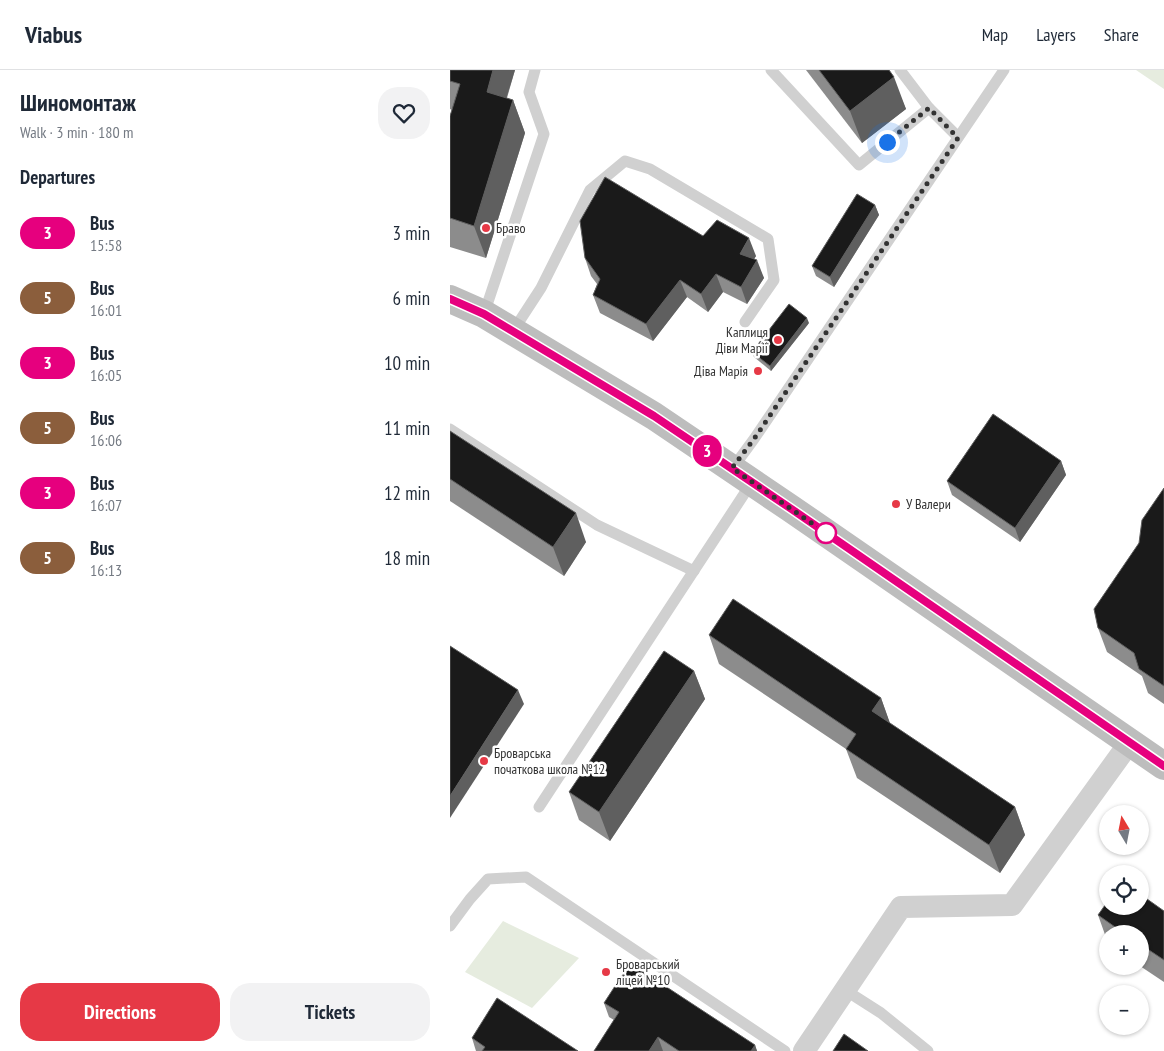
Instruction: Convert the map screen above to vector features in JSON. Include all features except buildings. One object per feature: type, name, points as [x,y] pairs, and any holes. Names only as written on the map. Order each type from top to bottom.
[{"type":"main road","points":[[450,299],[484,314],[514,331],[654,416],[1164,766]]},
{"type":"street","points":[[804,1051],[901,907],[1012,905],[1130,742]]},
{"type":"lane","points":[[484,314],[544,134],[530,92],[535,70]]},
{"type":"lane","points":[[771,70],[859,165],[929,108]]},
{"type":"lane","points":[[900,70],[929,108],[958,138]]},
{"type":"lane","points":[[539,807],[694,570],[742,475],[754,439],[1004,70]]},
{"type":"lane","points":[[514,331],[541,288],[590,190],[625,161],[650,169],[768,239],[774,280],[745,322]]},
{"type":"lane","points":[[450,429],[598,525],[694,570]]},
{"type":"lane","points":[[450,926],[470,898],[488,879],[526,877],[784,1051]]},
{"type":"lane","points":[[845,990],[881,1013],[928,1051]]},
{"type":"shaded area","points":[[1136,70],[1164,70],[1164,89]]},
{"type":"shaded area","points":[[503,921],[579,958],[532,1008],[465,972]]},
{"type":"bus line","name":"3","points":[[450,299],[484,314],[654,416],[1164,766]]},
{"type":"place","name":"Браво","points":[[486,228]]},
{"type":"place","name":"Каплиця Діви Марії","points":[[778,340]]},
{"type":"place","name":"Діва Марія","points":[[758,371]]},
{"type":"place","name":"У Валери","points":[[896,504]]},
{"type":"place","name":"Броварська початкова школа №12","points":[[484,761]]},
{"type":"place","name":"Броварський ліцей №10","points":[[606,972]]},
{"type":"route","points":[[826,533],[732,468],[754,439],[958,138],[929,108],[887,142]]}]
